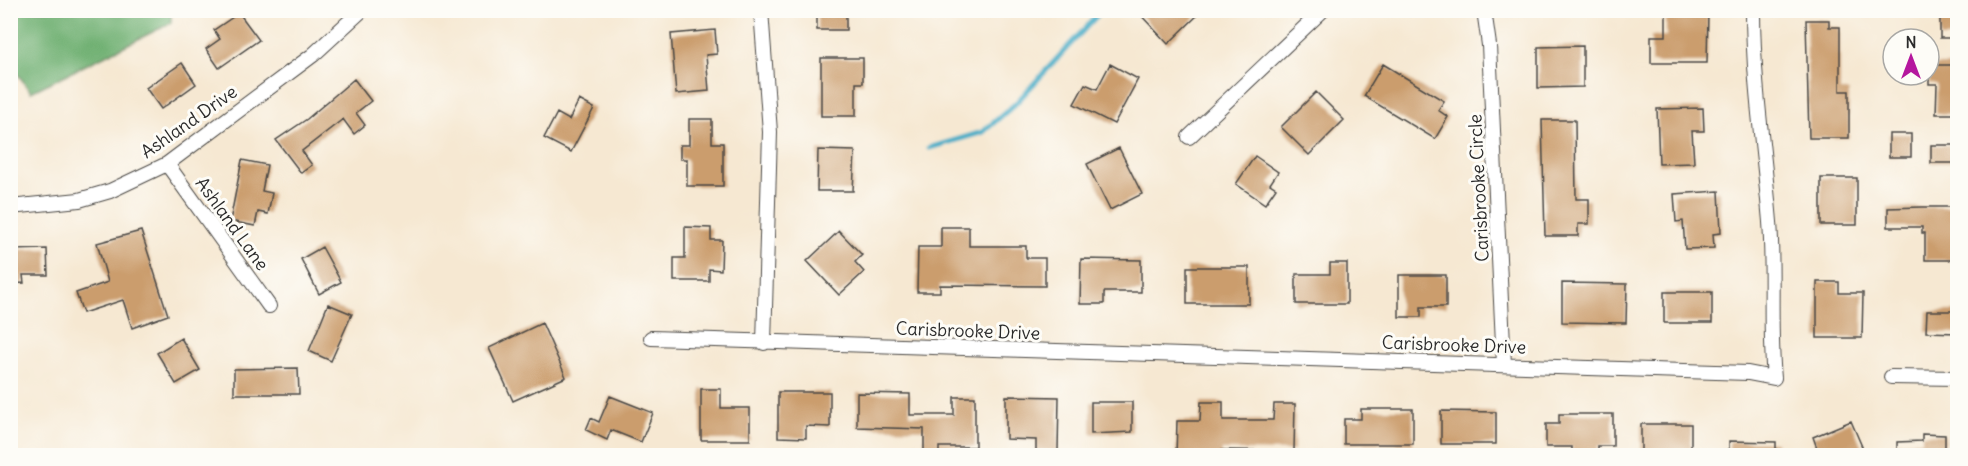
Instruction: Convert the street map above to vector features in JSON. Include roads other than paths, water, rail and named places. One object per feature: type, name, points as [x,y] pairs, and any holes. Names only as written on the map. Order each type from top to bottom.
[{"type":"street","name":"Ashland Drive","points":[[10,207],[79,200],[100,194],[167,164],[313,54],[362,10]]},
{"type":"street","points":[[761,10],[770,132],[764,343]]},
{"type":"street","points":[[1189,137],[1323,10]]},
{"type":"street","name":"Carisbrooke Circle","points":[[1484,10],[1490,45],[1503,365]]},
{"type":"street","name":"Carisbrooke Drive","points":[[651,339],[1748,373],[1774,378],[1771,342],[1770,223],[1756,99],[1754,10]]},
{"type":"street","name":"Ashland Lane","points":[[167,164],[269,306]]},
{"type":"street","points":[[1891,377],[1958,378]]},
{"type":"waterway","points":[[929,148],[983,132],[1015,104],[1102,10]]}]
